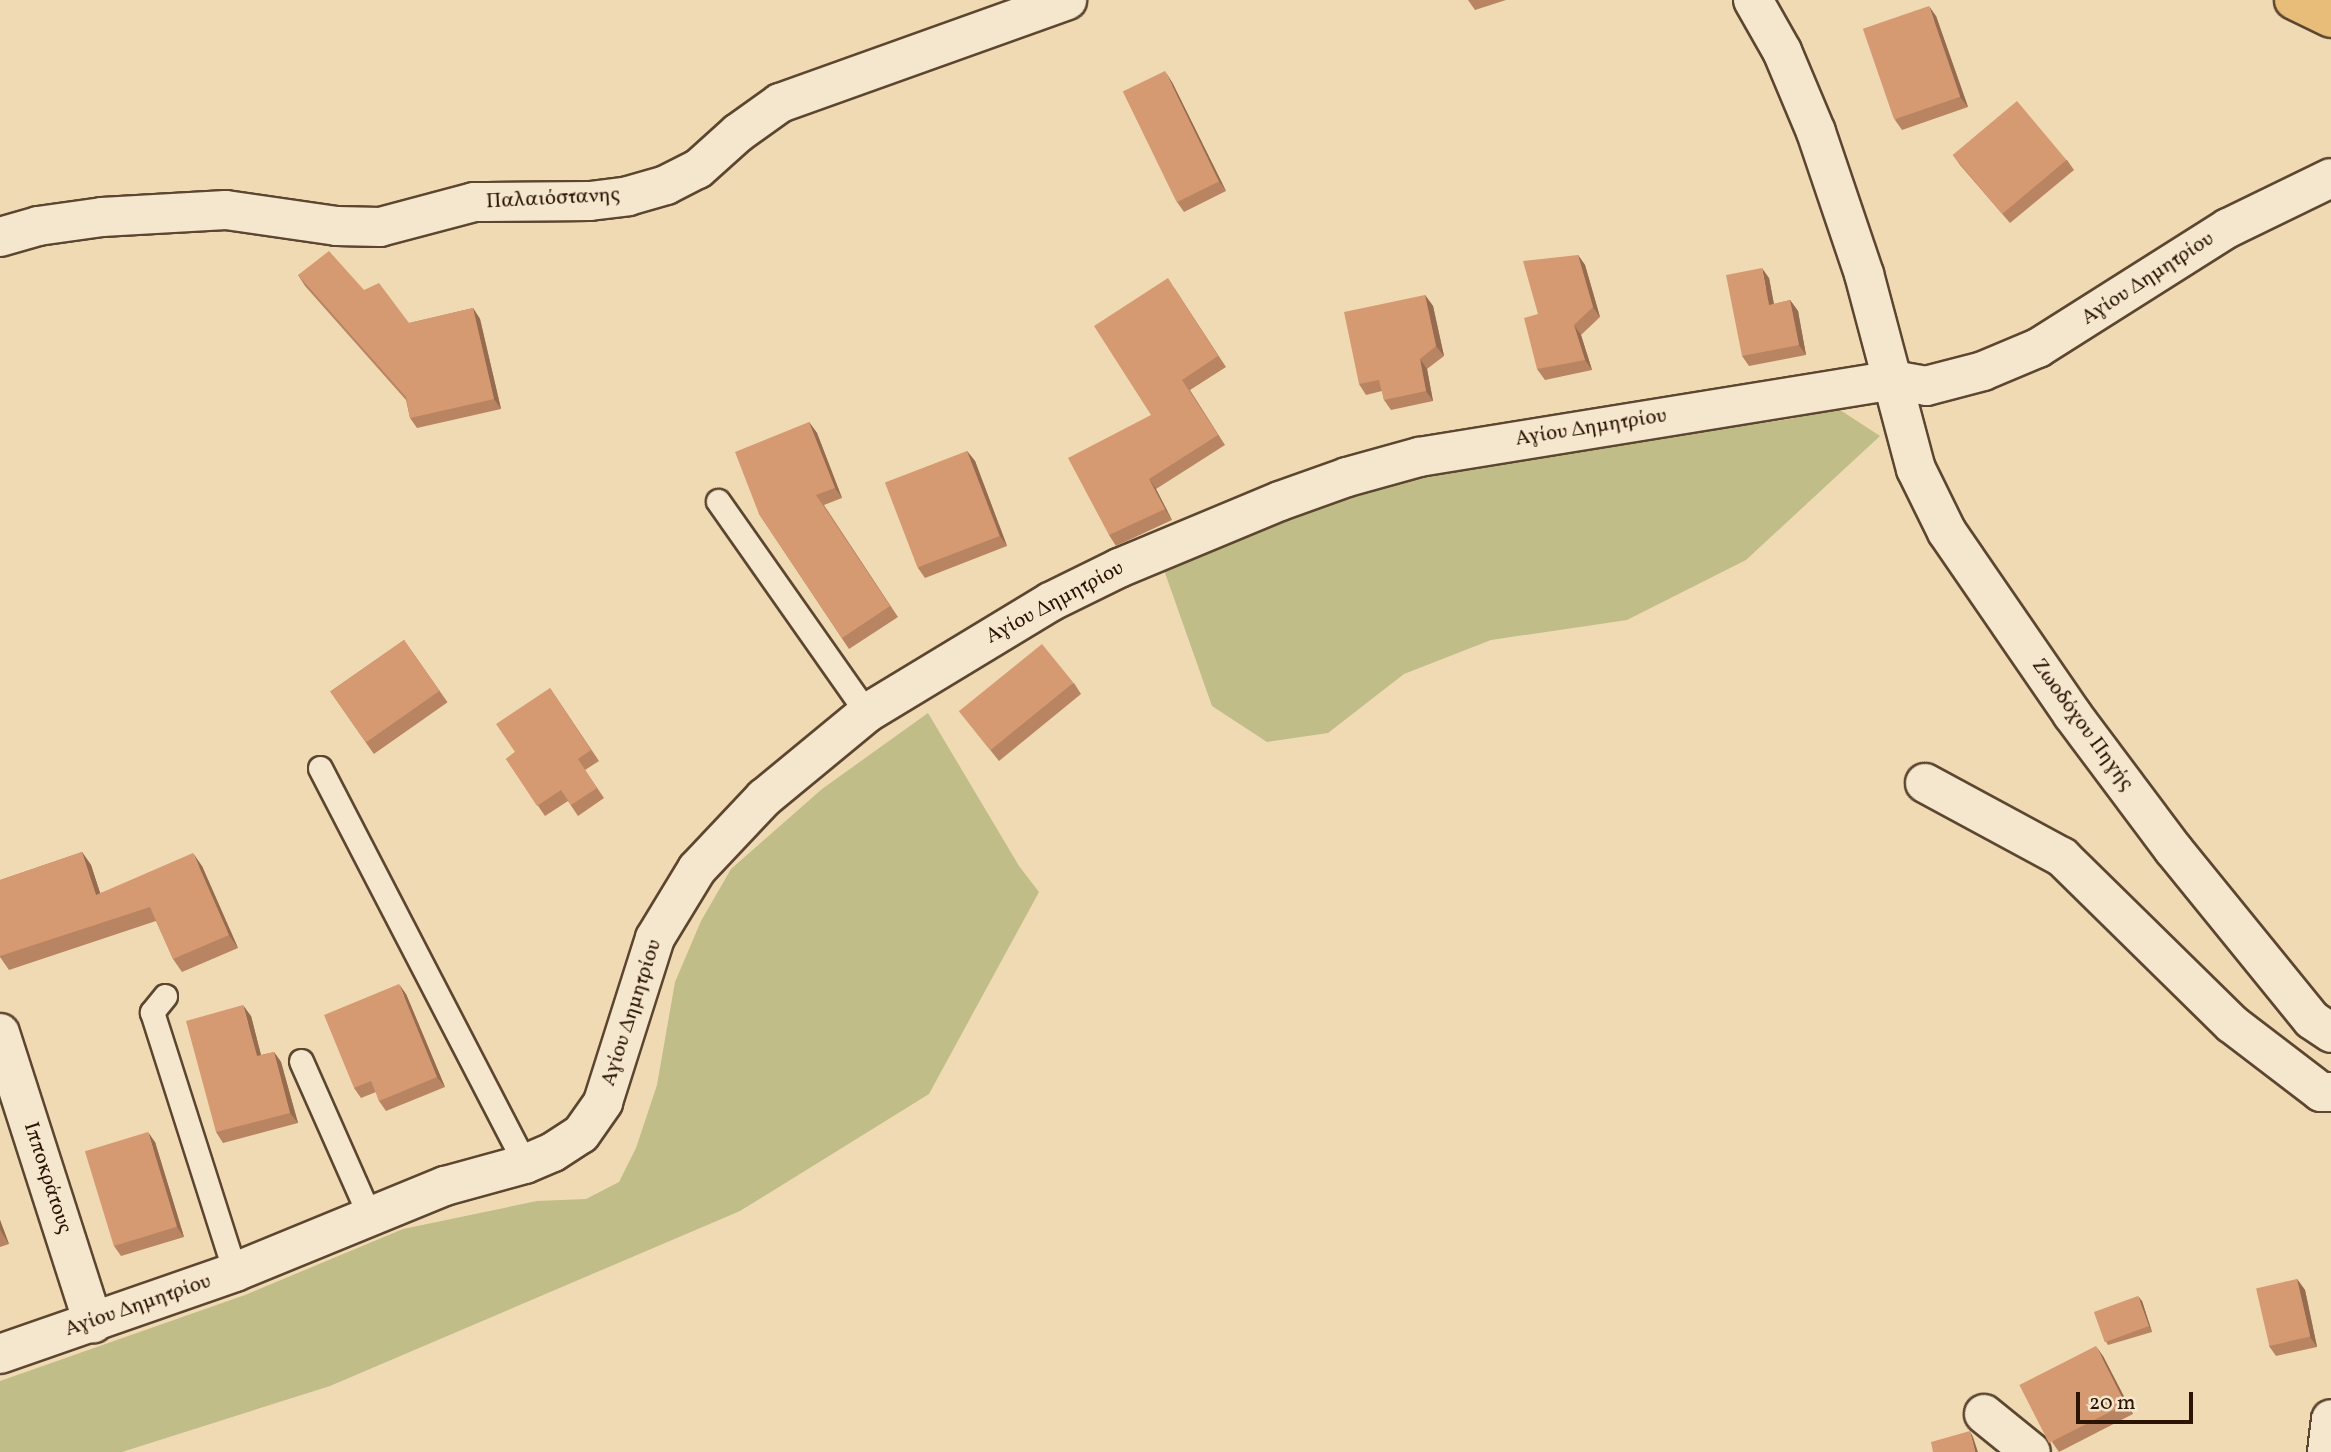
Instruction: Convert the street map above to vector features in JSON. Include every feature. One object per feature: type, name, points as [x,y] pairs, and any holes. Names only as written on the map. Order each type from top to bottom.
[{"type":"highway","points":[[2294,0],[2331,18]]},
{"type":"street","name":"Παλαιόστανης","points":[[0,237],[38,226],[102,216],[226,210],[337,226],[380,227],[474,202],[590,201],[628,196],[666,185],[698,169],[738,133],[780,103],[1067,0]]},
{"type":"street","name":"Ζωοδόχου Πηγής","points":[[1753,0],[1782,51],[1816,132],[1864,274],[1925,491],[1988,593],[2072,714],[2173,849],[2312,1020],[2331,1033]]},
{"type":"street","name":"Αγίου Δημητρίου","points":[[0,1354],[235,1272],[445,1186],[525,1164],[553,1152],[582,1134],[594,1120],[603,1102],[655,938],[697,869],[764,798],[867,713],[1016,622],[1108,574],[1280,501],[1347,477],[1419,457],[1893,380],[1926,386],[1983,371],[2038,348],[2228,228],[2331,178]]},
{"type":"street","points":[[1925,783],[2062,857],[2232,1024],[2321,1092],[2331,1092]]},
{"type":"street","name":"Ιπποκράτους","points":[[0,1033],[93,1323]]},
{"type":"street","points":[[1984,1414],[2031,1452]]},
{"type":"street","points":[[2327,1452],[2331,1419]]},
{"type":"lane","points":[[718,501],[867,713]]},
{"type":"lane","points":[[320,768],[525,1164]]},
{"type":"lane","points":[[165,996],[152,1012],[235,1272]]},
{"type":"lane","points":[[300,1061],[370,1217]]},
{"type":"shaded area","points":[[1837,408],[1880,436],[1746,560],[1627,620],[1491,640],[1404,674],[1328,733],[1267,742],[1212,706],[1164,570],[1371,488],[1463,465],[1790,419]]},
{"type":"shaded area","points":[[928,713],[1019,866],[1039,892],[929,1094],[740,1211],[330,1386],[122,1452],[0,1452],[0,1381],[245,1295],[403,1229],[537,1201],[586,1199],[619,1182],[636,1148],[657,1085],[675,982],[701,921],[731,869],[822,789]]},
{"type":"building","points":[[1929,6],[1960,97],[1894,120],[1863,29]]},
{"type":"building","points":[[1165,71],[1219,182],[1177,202],[1123,92]]},
{"type":"building","points":[[2017,101],[2066,160],[2002,214],[1953,155]]},
{"type":"building","points":[[329,251],[364,290],[379,283],[409,323],[473,308],[494,399],[410,418],[406,397],[298,275]]},
{"type":"building","points":[[1578,255],[1593,307],[1574,325],[1585,360],[1537,369],[1524,318],[1538,314],[1523,261]]},
{"type":"building","points":[[1762,268],[1769,305],[1790,300],[1799,345],[1742,356],[1726,275]]},
{"type":"building","points":[[1168,278],[1218,356],[1182,380],[1218,435],[1149,479],[1165,509],[1109,535],[1068,458],[1151,415],[1094,326]]},
{"type":"building","points":[[1425,295],[1436,346],[1420,359],[1426,391],[1384,400],[1379,380],[1359,384],[1344,312]]},
{"type":"building","points":[[809,422],[835,488],[816,495],[890,606],[842,638],[759,514],[735,452]]},
{"type":"building","points":[[967,451],[1000,536],[917,567],[885,483]]},
{"type":"building","points":[[404,640],[440,691],[366,742],[330,692]]},
{"type":"building","points":[[1042,644],[1073,683],[990,750],[959,711]]},
{"type":"building","points":[[550,688],[591,750],[578,759],[597,788],[571,805],[561,790],[537,806],[506,759],[515,752],[496,724]]},
{"type":"building","points":[[82,852],[96,895],[193,853],[229,935],[173,959],[150,907],[0,956],[0,880]]},
{"type":"building","points":[[399,984],[437,1077],[379,1101],[371,1081],[354,1088],[324,1015]]},
{"type":"building","points":[[243,1005],[257,1056],[274,1052],[290,1113],[216,1132],[186,1021]]},
{"type":"building","points":[[148,1132],[177,1227],[114,1246],[85,1151]]},
{"type":"building","points":[[2297,1279],[2310,1336],[2269,1346],[2256,1288]]},
{"type":"building","points":[[2138,1296],[2149,1326],[2105,1342],[2094,1312]]},
{"type":"building","points":[[2096,1346],[2126,1404],[2049,1443],[2019,1385]]},
{"type":"building","points":[[1970,1431],[1975,1452],[1933,1452],[1931,1442]]}]
